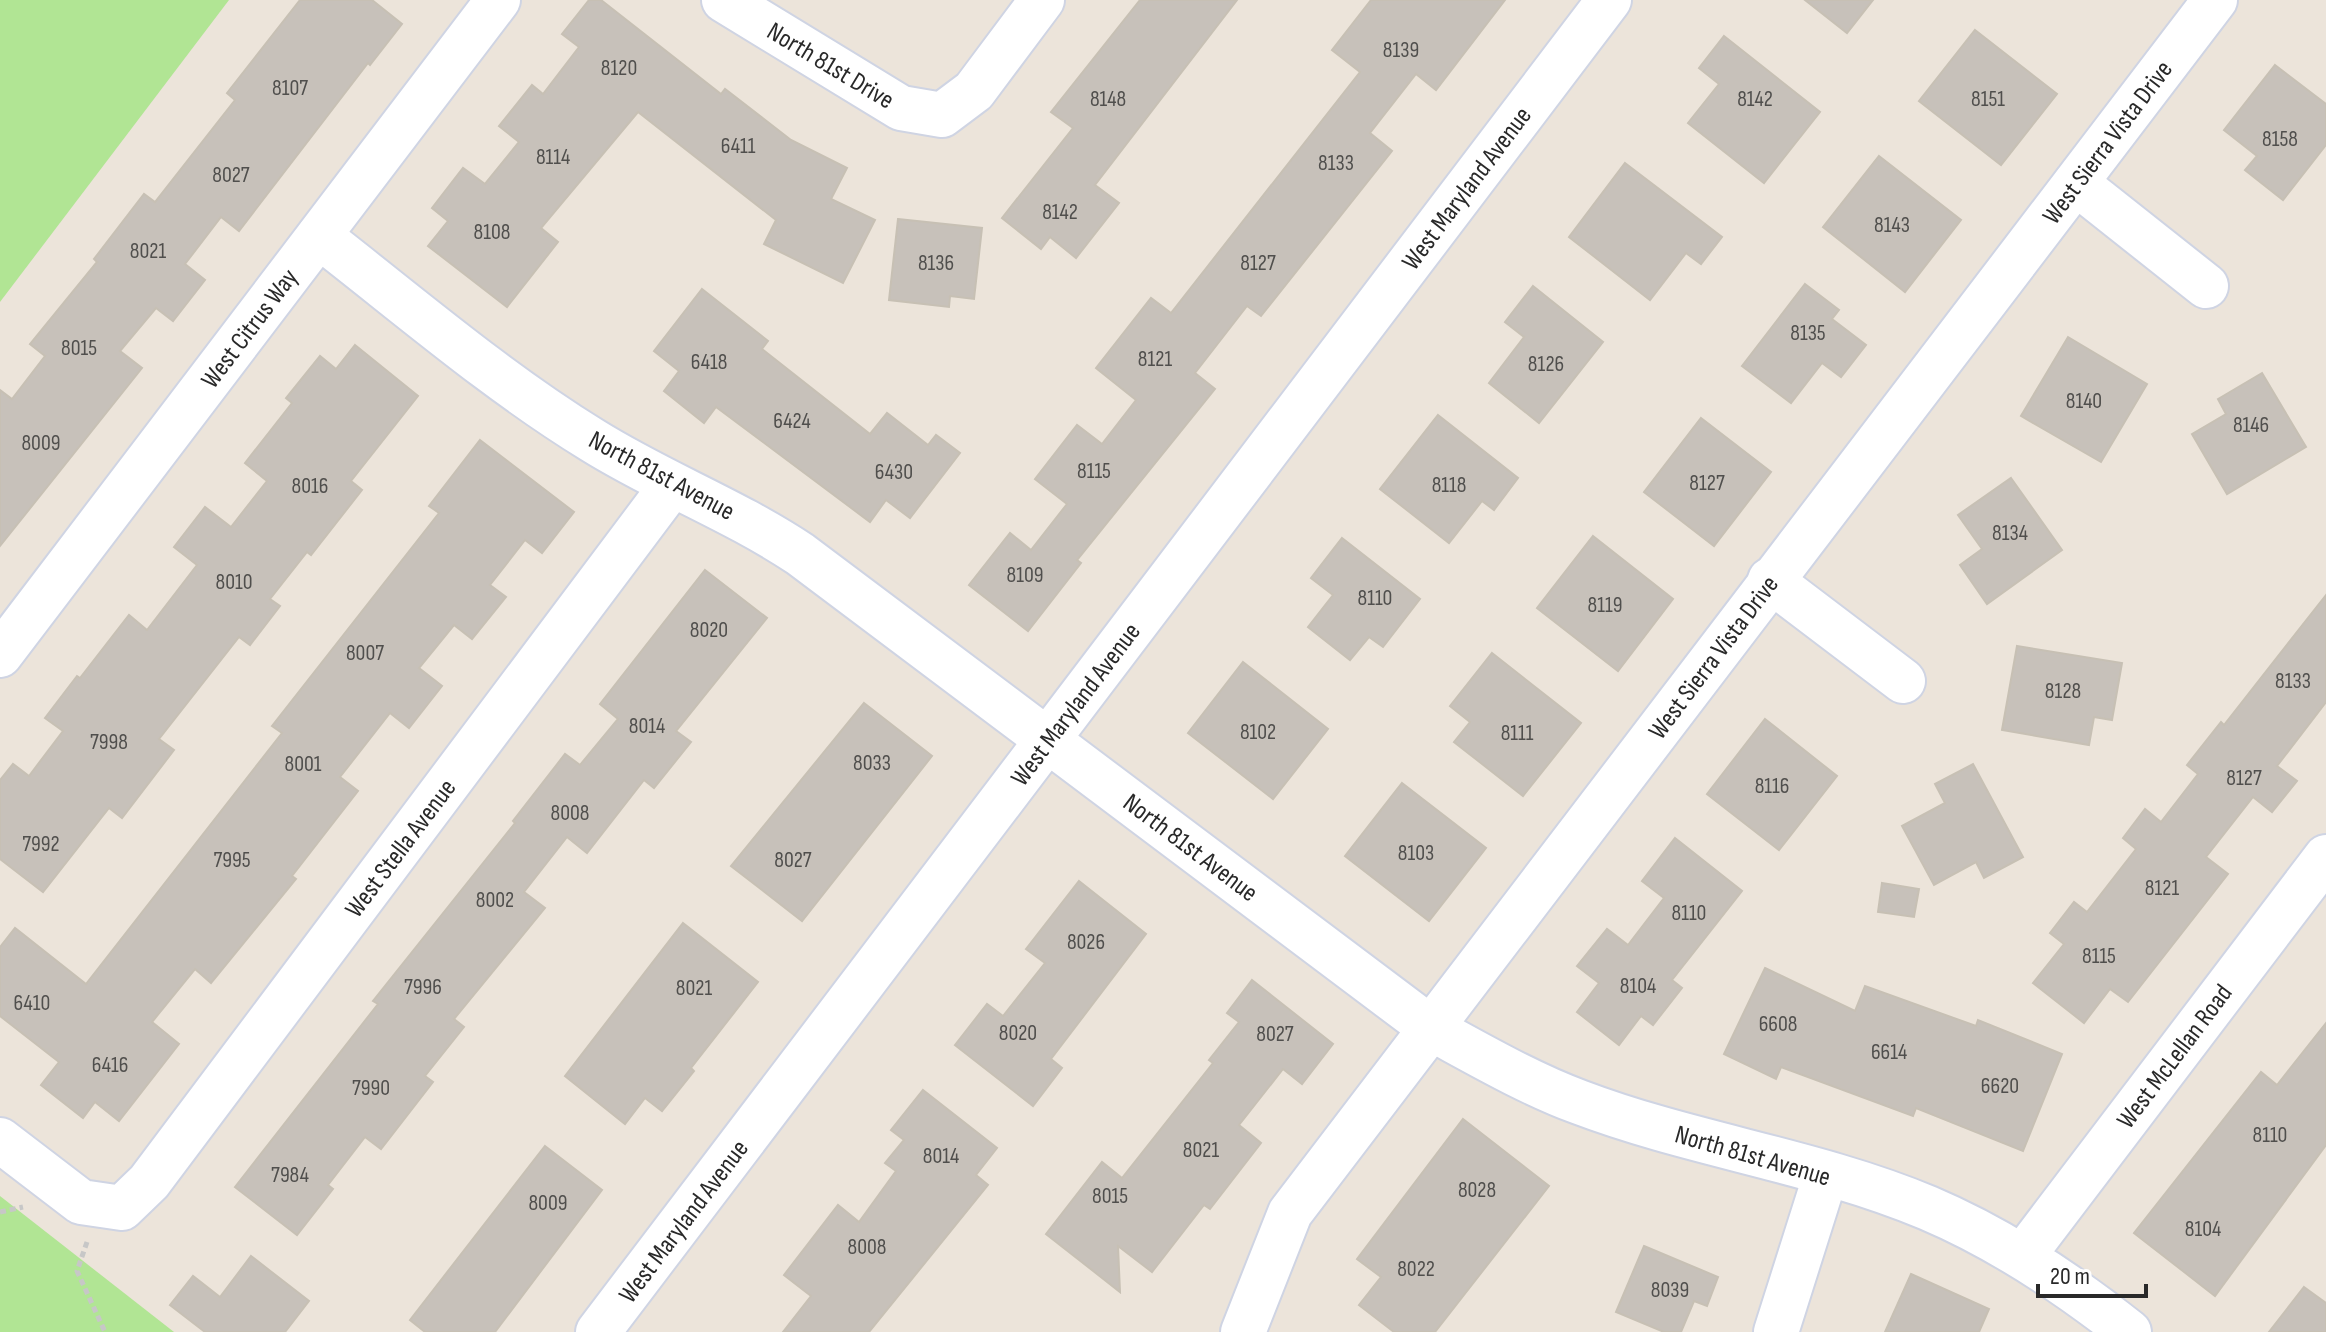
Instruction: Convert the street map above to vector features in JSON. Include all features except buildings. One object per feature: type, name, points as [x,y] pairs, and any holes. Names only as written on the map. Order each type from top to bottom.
[{"type":"street","name":"West Citrus Way","points":[[0,655],[498,0]]},
{"type":"street","name":"North 81st Drive","points":[[724,0],[901,108],[942,115],[974,91],[1042,0]]},
{"type":"street","name":"West Maryland Avenue","points":[[598,1332],[1609,0]]},
{"type":"street","name":"West Sierra Vista Drive","points":[[1243,1332],[1290,1213],[2215,0]]},
{"type":"street","points":[[2076,183],[2206,286]]},
{"type":"street","name":"North 81st Avenue","points":[[319,236],[591,440],[672,485],[752,522],[800,554],[1432,1029],[1501,1067],[1578,1102],[1826,1174],[1927,1208],[2023,1256],[2129,1332]]},
{"type":"street","name":"West Stella Avenue","points":[[0,1140],[81,1202],[122,1208],[149,1182],[672,485]]},
{"type":"street","points":[[1770,580],[1903,681]]},
{"type":"street","name":"West McLellan Road","points":[[2023,1256],[2326,857]]},
{"type":"street","points":[[1776,1332],[1826,1174]]},
{"type":"path","points":[[0,1212],[30,1206]]},
{"type":"path","points":[[83,1247],[77,1271],[105,1332]]},
{"type":"green space","points":[[0,0],[229,0],[0,302]]},
{"type":"green space","points":[[0,1196],[174,1332],[0,1332]]}]
